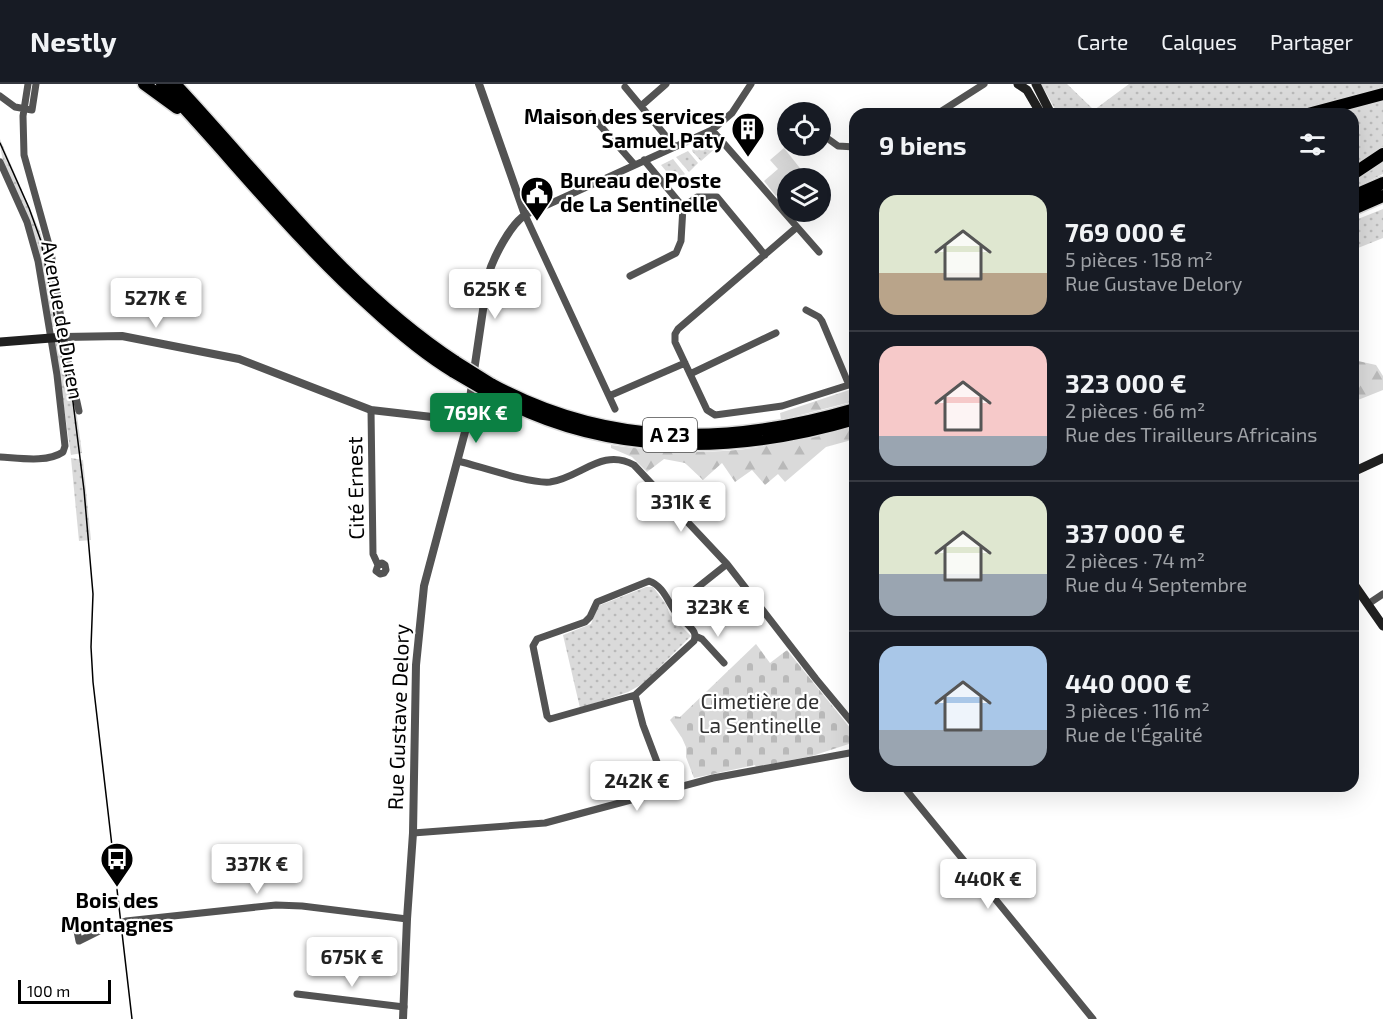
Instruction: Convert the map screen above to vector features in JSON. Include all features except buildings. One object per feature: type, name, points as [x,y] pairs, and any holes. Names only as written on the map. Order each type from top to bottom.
[{"type":"highway","points":[[144,84],[205,131]]},
{"type":"highway","name":"A 23","points":[[162,84],[286,222],[346,284],[395,328],[532,414],[568,427],[615,439],[661,444],[706,445],[756,440],[849,421]]},
{"type":"highway","name":"A 23","points":[[175,84],[305,229],[362,286],[455,367]]},
{"type":"highway","points":[[184,84],[216,122],[232,147]]},
{"type":"highway","points":[[1330,108],[1383,94]]},
{"type":"highway","points":[[1359,170],[1383,154]]},
{"type":"highway","points":[[1359,193],[1383,183]]},
{"type":"highway","points":[[1359,206],[1383,195]]},
{"type":"highway","name":"A 23","points":[[490,388],[569,417],[605,427],[656,434],[715,435],[764,430],[849,411]]},
{"type":"main road","points":[[1018,84],[1027,90],[1038,108]]},
{"type":"main road","points":[[1036,84],[1048,108]]},
{"type":"main road","points":[[0,342],[64,337]]},
{"type":"main road","points":[[1359,469],[1378,460]]},
{"type":"main road","points":[[1359,474],[1378,460]]},
{"type":"main road","points":[[1359,590],[1383,626]]},
{"type":"street","points":[[28,84],[28,109]]},
{"type":"street","points":[[36,84],[22,136],[25,161],[51,252],[64,337],[79,411]]},
{"type":"street","points":[[479,84],[525,215],[615,409]]},
{"type":"street","points":[[640,106],[666,84]]},
{"type":"street","points":[[525,215],[712,130],[732,113],[751,84]]},
{"type":"street","points":[[946,108],[984,84]]},
{"type":"street","points":[[625,87],[674,146]]},
{"type":"street","points":[[0,96],[13,106],[28,109]]},
{"type":"street","points":[[590,114],[634,164]]},
{"type":"street","points":[[712,130],[819,252]]},
{"type":"street","points":[[831,141],[838,146],[849,147]]},
{"type":"street","points":[[630,276],[676,253],[681,241],[683,207],[644,160]]},
{"type":"street","name":"Avenue de Duren","points":[[0,162],[22,209],[34,247],[65,443],[63,453],[36,458],[0,456]]},
{"type":"street","points":[[683,207],[697,197],[717,198],[765,255]]},
{"type":"street","name":"Rue Gustave Delory","points":[[403,1019],[413,833],[416,665],[424,586],[467,421],[490,270],[518,221],[525,215]]},
{"type":"street","points":[[797,227],[675,332],[675,342],[707,410],[717,416],[782,406],[849,385]]},
{"type":"street","points":[[806,310],[822,321],[849,378]]},
{"type":"street","points":[[690,374],[776,333]]},
{"type":"street","points":[[64,337],[122,336],[244,360],[371,410],[467,421]]},
{"type":"street","points":[[609,396],[686,363]]},
{"type":"street","name":"Cité Ernest","points":[[371,410],[373,554],[378,565]]},
{"type":"street","points":[[458,461],[543,482],[559,480],[602,460],[613,459],[627,462],[638,469],[727,564],[816,680],[849,719]]},
{"type":"street","points":[[673,607],[727,564]]},
{"type":"street","points":[[695,636],[694,641],[635,695],[550,719],[547,716],[533,643],[537,639],[585,622],[597,602],[647,581],[655,583],[695,636],[702,639],[724,663]]},
{"type":"street","points":[[1368,604],[1383,594]]},
{"type":"street","points":[[635,695],[642,721],[668,791]]},
{"type":"street","points":[[413,833],[545,823],[719,777],[849,753]]},
{"type":"street","points":[[908,792],[1093,1019]]},
{"type":"street","points":[[101,930],[134,920],[281,905],[407,919]]},
{"type":"street","points":[[297,994],[404,1007]]},
{"type":"green space","points":[[1041,84],[1067,84],[1092,108],[1055,108]]},
{"type":"green space","points":[[1129,84],[1383,84],[1383,174],[1359,186],[1359,108],[1097,108]]},
{"type":"green space","points":[[0,139],[41,234],[48,261],[58,326],[52,327],[35,238],[3,162]]},
{"type":"green space","points":[[711,141],[718,146],[701,161],[692,151],[693,148]]},
{"type":"green space","points":[[688,151],[698,163],[689,172],[676,157]]},
{"type":"green space","points":[[777,154],[777,156],[790,156],[800,168],[777,168],[770,160]]},
{"type":"green space","points":[[673,159],[685,174],[676,183],[661,165]]},
{"type":"green space","points":[[777,170],[776,196],[764,181]]},
{"type":"green space","points":[[1383,209],[1383,238],[1359,248],[1359,219]]},
{"type":"green space","points":[[61,340],[75,401],[82,453],[71,455],[54,341]]},
{"type":"green space","points":[[1359,361],[1376,365],[1383,376],[1383,390],[1359,400]]},
{"type":"green space","points":[[849,390],[849,403],[781,420],[780,413]]},
{"type":"green space","points":[[849,428],[849,441],[826,447],[785,482],[778,474],[765,485],[752,470],[735,482],[722,463],[703,480],[685,463],[664,459],[647,472],[632,457],[611,448],[611,445],[685,452],[723,451],[783,443]]},
{"type":"green space","points":[[71,458],[83,460],[91,540],[79,541]]},
{"type":"green space","points":[[646,587],[653,587],[666,604],[670,615],[691,636],[644,683],[628,692],[580,708],[563,635],[591,624],[598,606]]},
{"type":"green space","name":"Cimetière de La Sentinelle","points":[[756,644],[770,663],[787,650],[849,727],[849,744],[812,756],[694,778],[686,757],[686,747],[670,720],[674,716],[680,717]]},
{"type":"tram line","points":[[0,143],[41,241],[62,359],[73,402],[84,490],[93,594],[91,647],[93,682],[132,1019]]},
{"type":"place","name":"Maison des services Samuel Paty","points":[[748,158]]},
{"type":"place","name":"Bureau de Poste de La Sentinelle","points":[[537,222]]},
{"type":"place","name":"Bois des Montagnes","points":[[117,888]]}]
